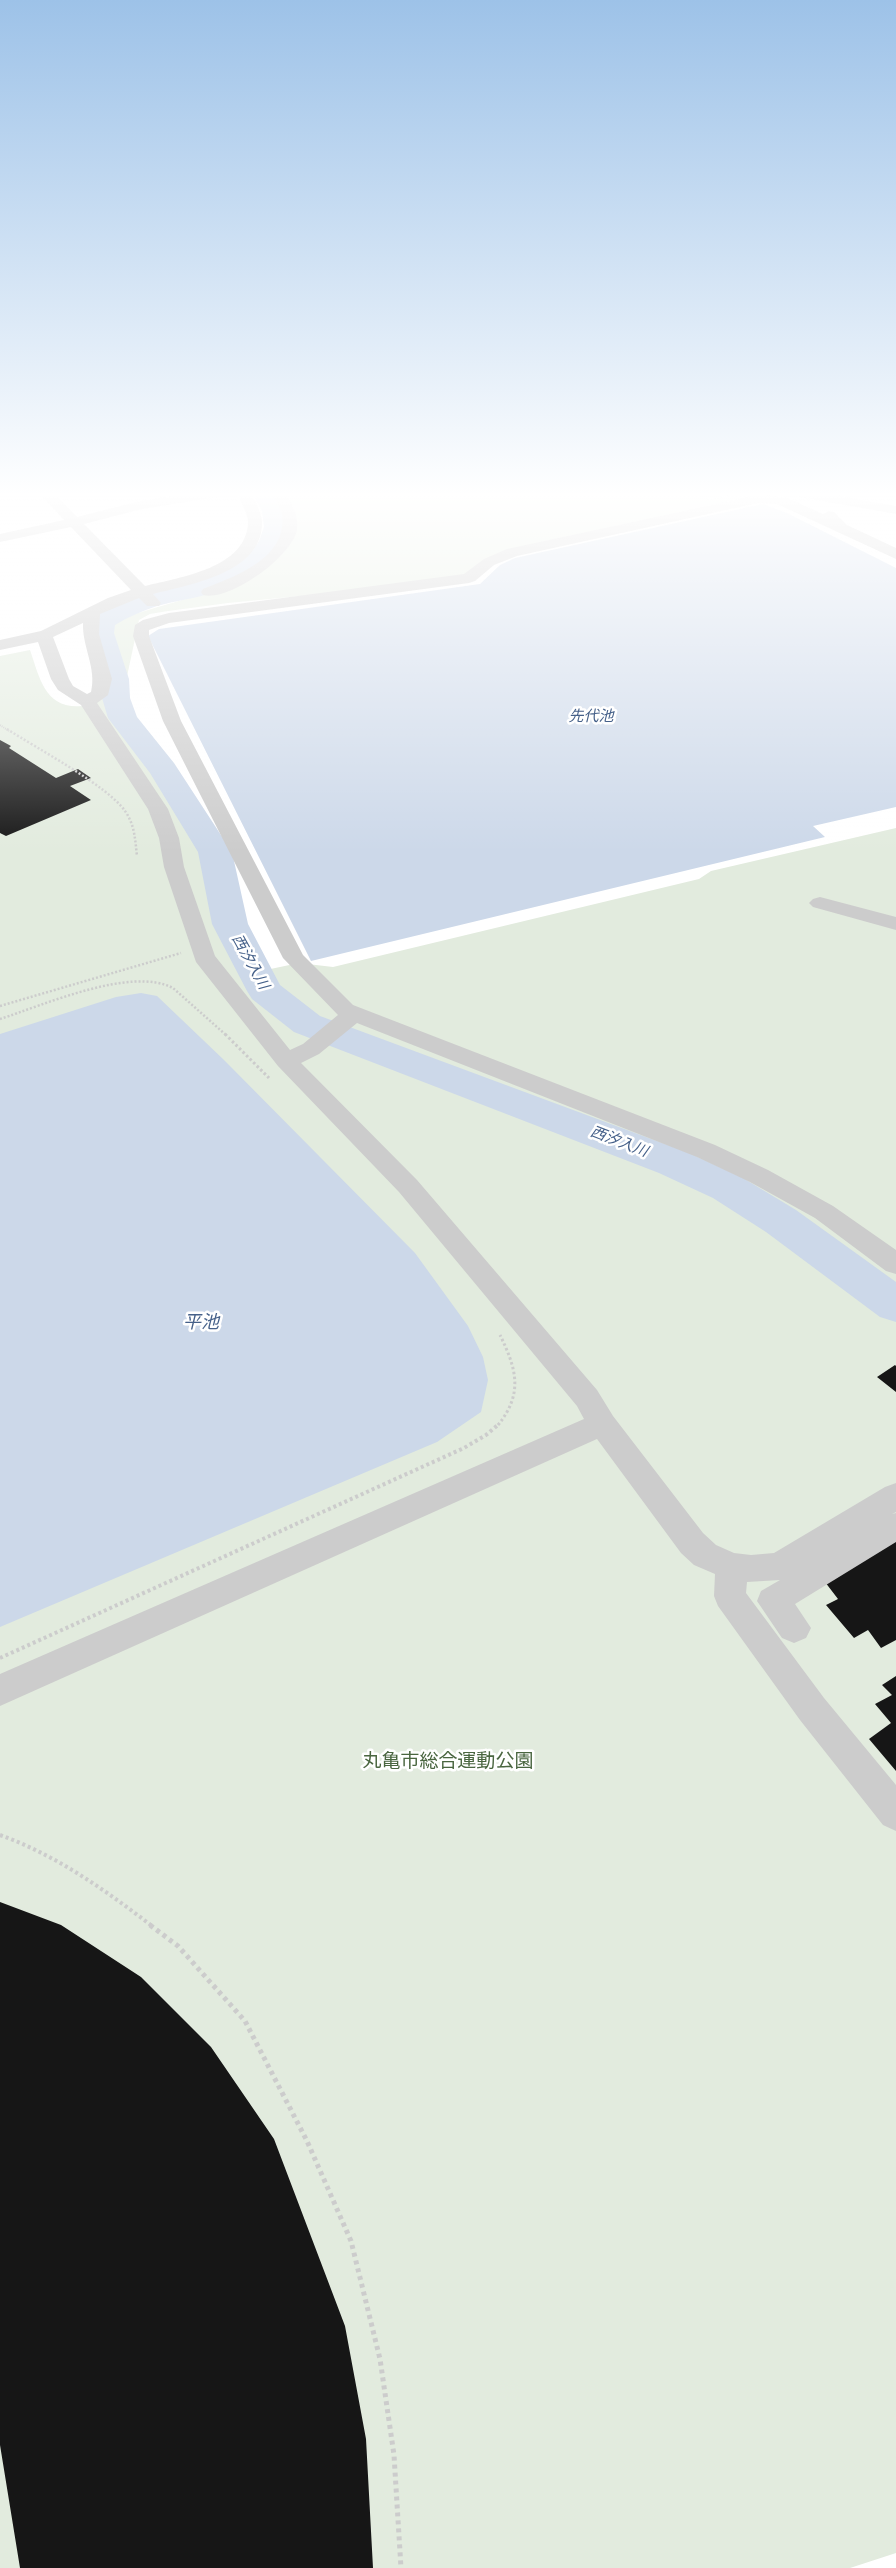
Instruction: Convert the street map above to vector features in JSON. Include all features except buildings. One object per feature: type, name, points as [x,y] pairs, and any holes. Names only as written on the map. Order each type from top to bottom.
[{"type":"street","points":[[0,645],[44,635],[90,613]]},
{"type":"street","points":[[87,701],[99,695],[103,679],[91,634],[92,613]]},
{"type":"street","points":[[208,613],[169,618],[149,623],[141,628],[141,636],[172,721],[294,958],[345,1010],[706,1151],[759,1176],[824,1212],[896,1264]]},
{"type":"street","points":[[44,635],[60,679],[67,690],[87,701],[158,808],[169,838],[174,867],[202,950],[278,1070],[408,1186],[587,1398],[602,1424],[692,1544],[705,1555],[731,1566],[751,1569],[780,1566],[896,1496]]},
{"type":"street","points":[[820,903],[896,924]]},
{"type":"street","points":[[278,1070],[311,1049],[354,1014]]},
{"type":"street","points":[[0,1690],[602,1424]]},
{"type":"street","points":[[794,1628],[772,1601],[896,1526]]},
{"type":"street","points":[[731,1566],[730,1596],[812,1709],[896,1813]]},
{"type":"path","points":[[0,725],[108,794],[125,811],[134,828],[137,856]]},
{"type":"path","points":[[0,1006],[175,954],[202,950]]},
{"type":"path","points":[[0,1019],[110,984],[128,981],[166,983],[278,1070]]},
{"type":"path","points":[[0,1658],[467,1446],[494,1429],[509,1406],[515,1386],[513,1363],[498,1331]]},
{"type":"path","points":[[0,1835],[28,1845],[106,1891],[178,1946],[245,2021],[307,2141],[352,2241],[380,2359],[394,2454],[401,2568]]},
{"type":"green space","name":"丸亀市総合運動公園","points":[[139,613],[157,613],[139,620],[119,714],[206,855],[211,879],[261,971],[299,963],[333,967],[699,879],[711,871],[896,828],[896,2553],[850,2568],[0,2568],[0,656],[30,650],[41,681],[52,697],[60,703],[70,706],[82,706],[99,684],[86,632]]},
{"type":"water","name":"先代池","points":[[274,613],[896,613],[896,807],[813,826],[825,837],[311,961],[148,636],[159,629]]},
{"type":"water","name":"平池","points":[[141,993],[157,996],[224,1060],[415,1253],[468,1326],[483,1357],[488,1380],[481,1412],[437,1442],[0,1627],[0,1034],[116,997]]},
{"type":"waterway","name":"西汐入川","points":[[118,613],[102,621],[100,633],[115,679],[116,698],[123,718],[163,770],[215,852],[230,924],[265,991],[307,1024],[674,1163],[728,1188],[781,1221],[896,1305]]}]
